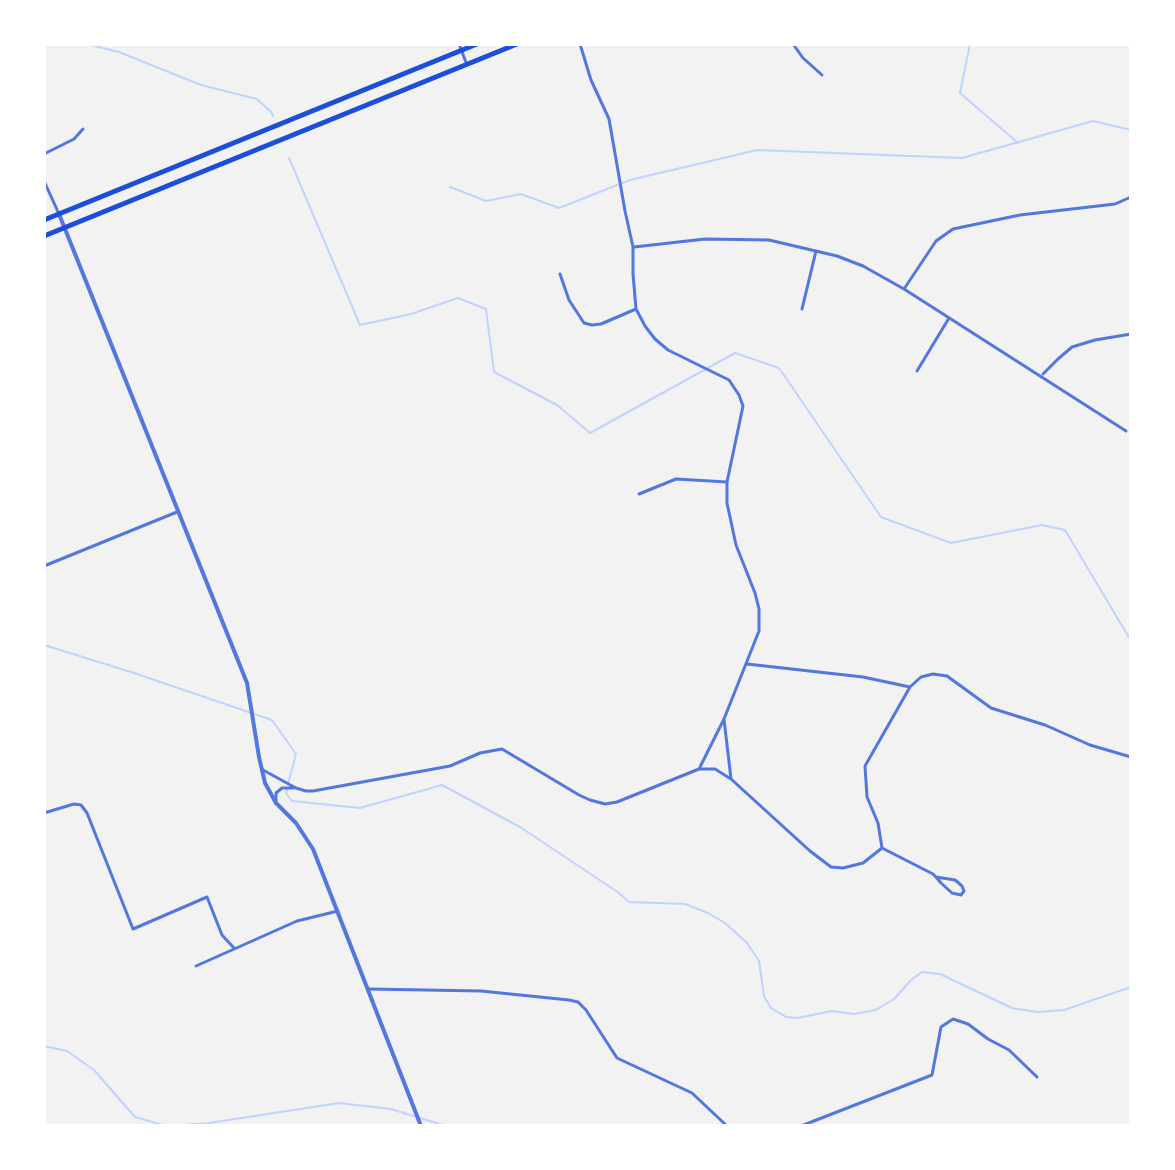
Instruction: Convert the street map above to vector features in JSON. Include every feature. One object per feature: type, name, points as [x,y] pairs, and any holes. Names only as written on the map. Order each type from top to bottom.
[{"type":"main road","points":[[44,220],[461,47],[477,44]]},
{"type":"main road","points":[[44,236],[517,44]]},
{"type":"street","points":[[580,44],[591,80],[609,119],[633,247],[636,309],[655,339],[668,350],[729,380],[743,406],[727,482],[729,516],[736,545],[755,593],[759,631],[724,719],[699,769]]},
{"type":"street","points":[[793,44],[822,75]]},
{"type":"street","points":[[461,47],[467,65]]},
{"type":"street","points":[[44,154],[74,139],[83,129]]},
{"type":"street","points":[[44,181],[247,683],[265,783],[313,849],[421,1126]]},
{"type":"street","points":[[904,289],[936,241],[953,229],[1020,215],[1115,204],[1131,197]]},
{"type":"street","points":[[633,247],[705,239],[769,240],[863,266],[1126,431]]},
{"type":"street","points":[[802,309],[816,251]]},
{"type":"street","points":[[560,274],[569,300],[584,323],[601,324],[636,309]]},
{"type":"street","points":[[917,371],[949,318]]},
{"type":"street","points":[[1042,376],[1072,347],[1131,334]]},
{"type":"street","points":[[639,494],[676,479],[727,482]]},
{"type":"street","points":[[45,565],[177,512]]},
{"type":"street","points":[[746,664],[863,677],[910,687]]},
{"type":"street","points":[[882,848],[878,823],[867,797],[865,766],[910,687],[921,677],[933,674],[947,676],[991,708],[1131,757]]},
{"type":"street","points":[[724,719],[731,779]]},
{"type":"street","points":[[276,802],[276,793],[282,788],[313,791],[417,773],[502,749],[579,795],[605,804],[699,769],[715,769],[731,779],[831,867],[843,868],[863,863],[882,848]]},
{"type":"street","points":[[262,770],[298,788]]},
{"type":"street","points":[[44,813],[74,804],[81,805],[87,813],[133,929],[207,897],[222,935],[234,948]]},
{"type":"street","points":[[882,848],[936,877],[952,893],[961,895],[964,891],[955,880],[936,877]]},
{"type":"street","points":[[196,966],[297,921],[338,911]]},
{"type":"street","points":[[369,989],[481,991],[578,1002],[617,1058],[692,1093],[727,1126]]},
{"type":"street","points":[[801,1126],[932,1075],[941,1027],[953,1019],[968,1024],[1009,1050],[1037,1077]]},
{"type":"waterway","points":[[87,44],[119,52],[201,85],[257,99],[273,116]]},
{"type":"waterway","points":[[970,44],[960,93],[1018,143]]},
{"type":"waterway","points":[[450,187],[486,201],[521,194],[559,208],[630,180],[757,150],[962,158],[1093,121],[1131,130]]},
{"type":"waterway","points":[[289,158],[360,325],[411,314],[458,298],[486,309],[494,372],[557,405],[590,433],[735,353],[779,368],[881,517],[951,543],[1042,525],[1065,530],[1131,641]]},
{"type":"waterway","points":[[44,645],[272,720],[296,754],[288,784]]},
{"type":"waterway","points":[[287,790],[292,801],[360,808],[442,785],[520,827],[629,902],[685,904],[725,923],[747,943],[759,961],[764,996],[771,1008],[786,1017],[798,1018],[831,1011],[854,1014],[876,1010],[894,999],[922,972],[940,974],[1012,1008],[1037,1012],[1064,1010],[1131,987]]},
{"type":"waterway","points":[[44,1046],[67,1051],[94,1070],[135,1117],[166,1126]]},
{"type":"waterway","points":[[172,1126],[339,1103],[391,1109],[446,1126]]}]
